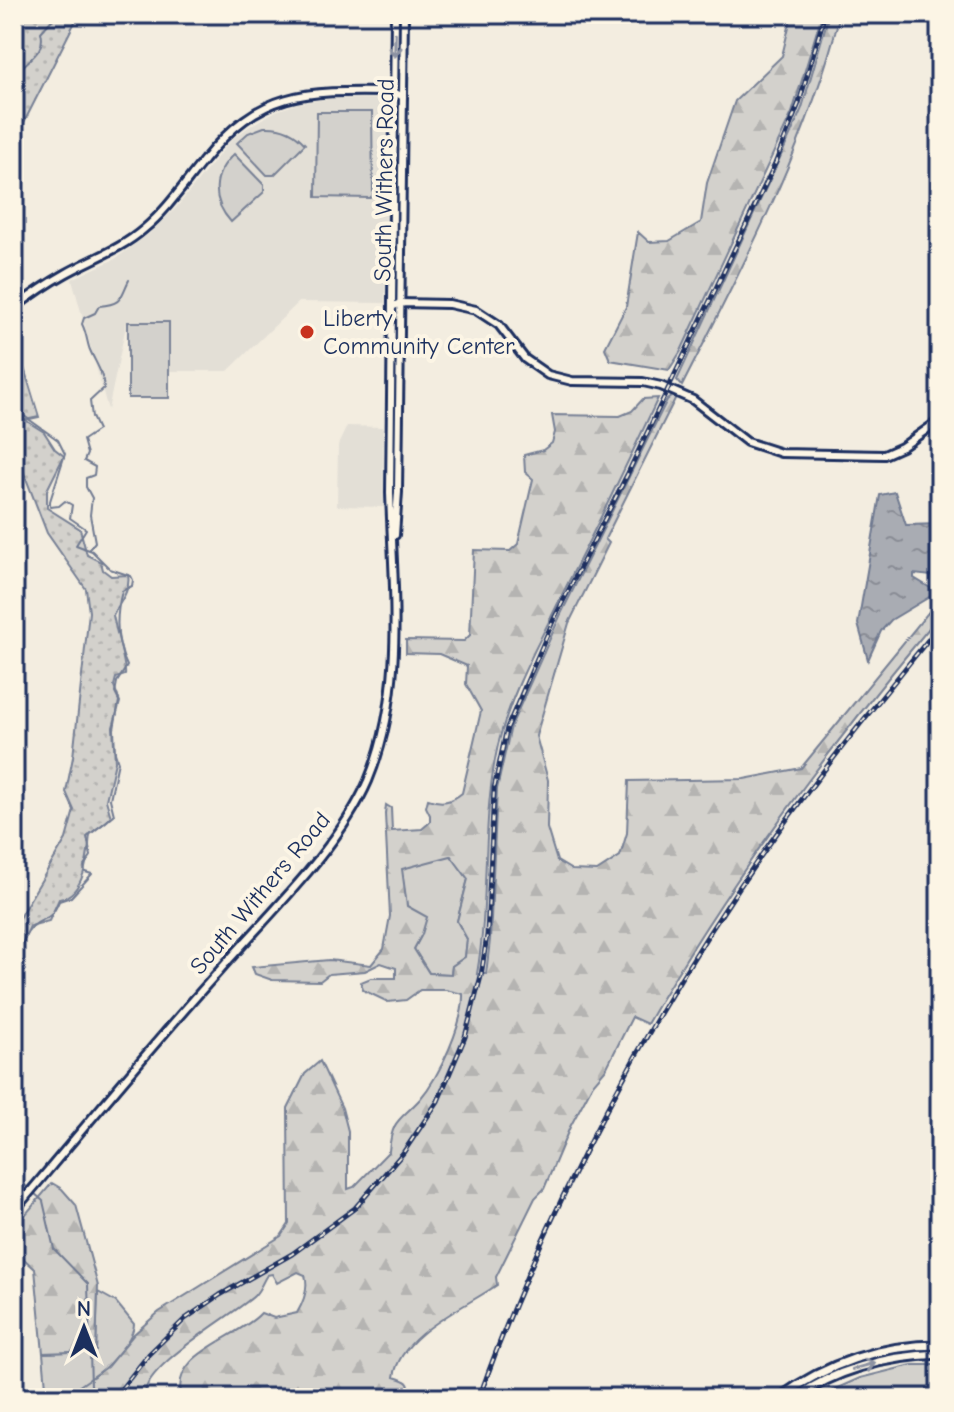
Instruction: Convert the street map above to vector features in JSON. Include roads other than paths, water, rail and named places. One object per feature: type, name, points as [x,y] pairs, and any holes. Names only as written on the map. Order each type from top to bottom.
[{"type":"main road","name":"South Withers Road","points":[[14,1211],[313,864],[344,823],[368,781],[384,728],[391,689],[395,14]]},
{"type":"main road","name":"South Withers Road","points":[[394,538],[398,492],[404,14]]},
{"type":"main road","points":[[14,308],[67,272],[117,248],[143,231],[179,194],[226,134],[250,115],[283,99],[308,93],[394,92],[403,87]]},
{"type":"main road","points":[[394,92],[403,97]]},
{"type":"main road","points":[[392,303],[449,304],[476,310],[499,325],[525,359],[548,375],[572,381],[643,382],[668,388],[693,400],[738,436],[771,451],[820,456],[884,455],[902,447],[940,420]]},
{"type":"main road","points":[[779,1398],[821,1372],[852,1359],[893,1349],[940,1345]]},
{"type":"main road","points":[[795,1398],[862,1366],[903,1357],[940,1354]]},
{"type":"water","points":[[895,492],[906,525],[940,524],[940,577],[914,574],[914,578],[932,589],[931,596],[891,620],[881,631],[868,660],[858,624],[880,495]]},
{"type":"waterway","points":[[14,110],[22,104],[15,77],[38,52],[41,32],[57,14]]},
{"type":"waterway","points":[[90,548],[95,542],[90,515],[92,498],[86,487],[86,478],[94,475],[95,467],[84,461],[87,454],[83,440],[98,430],[90,401],[104,388],[82,324],[84,318],[95,313],[99,306],[113,304],[120,299],[129,280]]},
{"type":"waterway","points":[[14,388],[22,399],[20,413],[58,440],[65,454],[50,507],[59,506],[65,501],[72,505],[70,518],[86,529],[76,545],[92,551],[110,569],[131,576],[133,580],[132,586],[122,591],[117,620],[118,638],[127,666],[117,682],[115,693],[119,701],[114,729],[118,762],[110,799],[114,815],[87,837],[91,856],[84,866],[85,872],[92,874],[71,897],[59,901],[50,916],[28,932],[14,969]]},
{"type":"waterway","points":[[14,1179],[29,1189]]},
{"type":"waterway","points":[[34,1193],[43,1201],[54,1249],[88,1284],[91,1386],[113,1398]]},
{"type":"railway","points":[[114,1398],[149,1354],[185,1319],[292,1254],[355,1208],[403,1153],[438,1101],[465,1037],[481,976],[487,935],[494,789],[507,728],[553,621],[627,475],[775,164],[799,103],[825,14]]},
{"type":"railway","points":[[479,1398],[506,1326],[570,1181],[645,1039],[686,970],[792,812],[940,625]]},
{"type":"place","name":"Liberty Community Center","points":[[307,332]]}]
